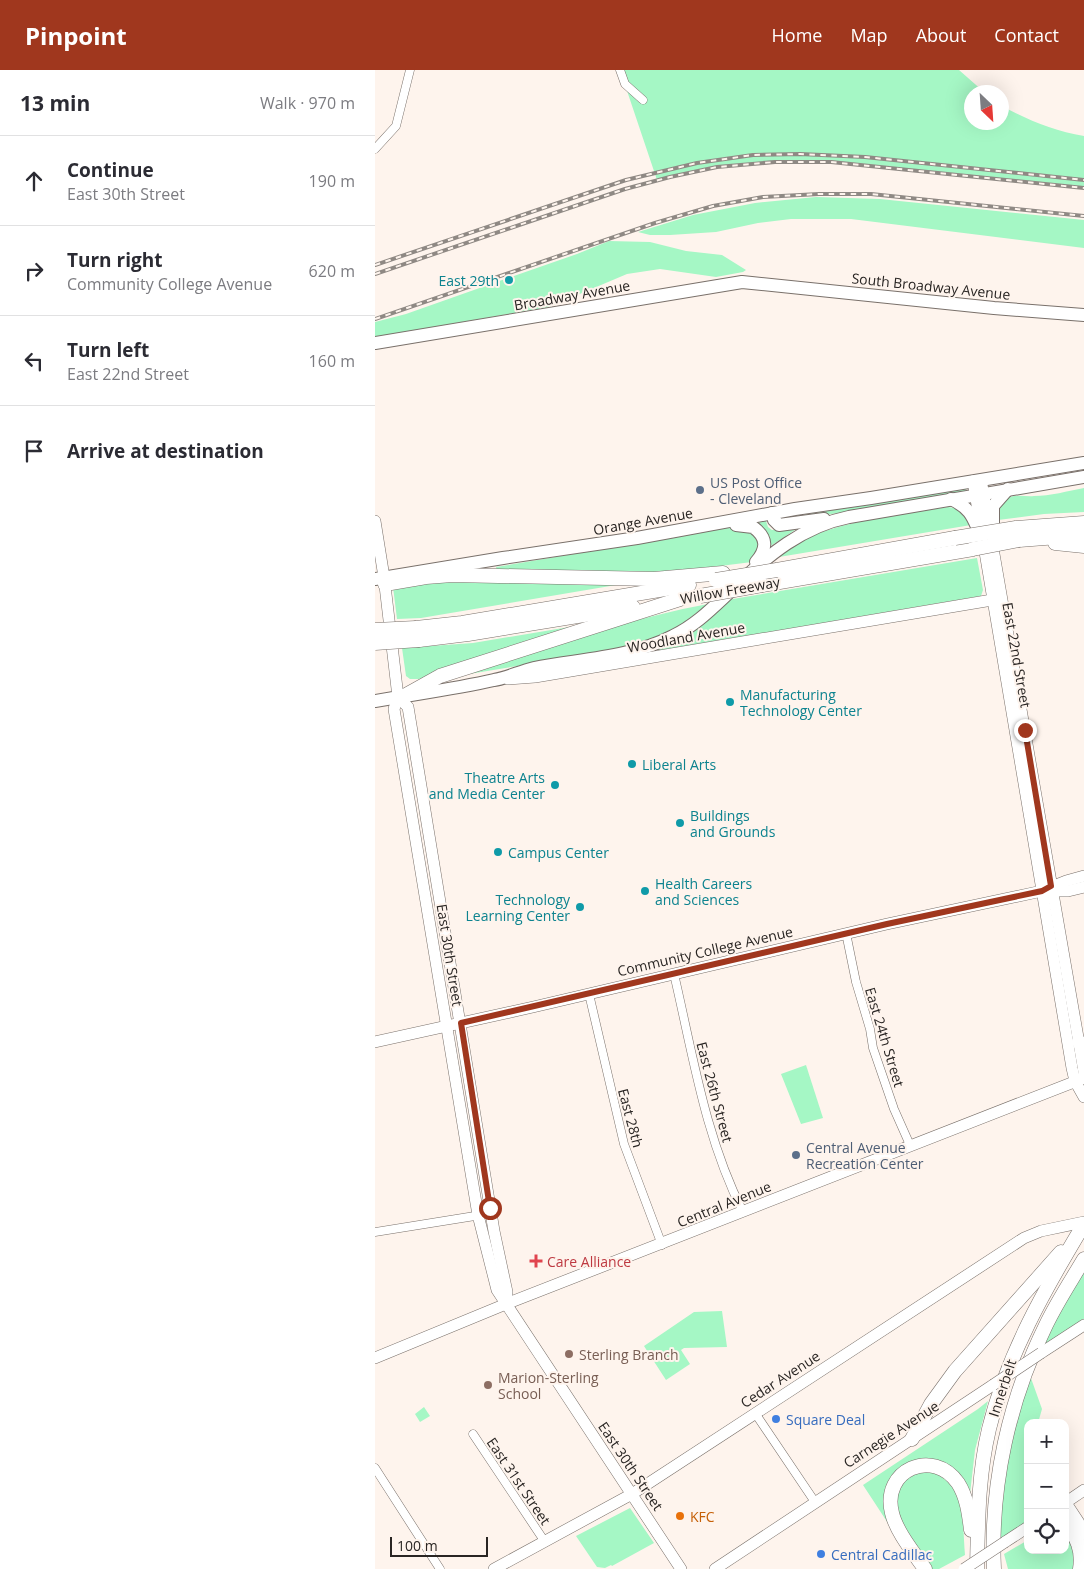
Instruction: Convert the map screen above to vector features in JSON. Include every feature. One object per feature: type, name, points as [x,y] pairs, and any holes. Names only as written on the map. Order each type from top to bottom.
[{"type":"highway","points":[[1018,538],[1084,523]]},
{"type":"highway","points":[[380,582],[452,575],[654,579],[720,576],[851,552],[910,546],[955,538],[1084,535]]},
{"type":"highway","name":"Willow Freeway","points":[[375,630],[417,634],[468,634],[957,552],[978,545],[1018,538]]},
{"type":"highway","points":[[1018,538],[1084,546]]},
{"type":"highway","name":"Willow Freeway","points":[[375,642],[462,623],[720,576]]},
{"type":"highway","points":[[401,696],[440,676],[680,599]]},
{"type":"highway","points":[[912,1439],[931,1404],[955,1371],[1080,1225]]},
{"type":"highway","name":"Innerbelt","points":[[977,1569],[981,1478],[995,1408],[1011,1360],[1030,1317],[1080,1225]]},
{"type":"highway","name":"Innerbelt","points":[[994,1569],[994,1529],[1001,1458],[1019,1389],[1047,1323],[1084,1259]]},
{"type":"highway","points":[[925,1569],[894,1520],[890,1504],[892,1489],[902,1474],[910,1468],[925,1465],[943,1469],[951,1475],[965,1496],[977,1569]]},
{"type":"highway","points":[[1069,1509],[1084,1533]]},
{"type":"highway","points":[[1069,1528],[1075,1535],[1079,1546],[1080,1569]]},
{"type":"highway","points":[[994,1529],[1003,1569]]},
{"type":"main road","name":"Broadway Avenue","points":[[375,343],[730,284],[753,282],[775,284]]},
{"type":"main road","name":"South Broadway Avenue","points":[[775,284],[993,308],[1084,315]]},
{"type":"main road","name":"Orange Avenue","points":[[380,582],[503,558],[637,538],[772,513],[1084,463]]},
{"type":"main road","points":[[772,513],[775,522],[781,525],[849,516],[1084,477]]},
{"type":"main road","points":[[993,552],[993,510],[998,499],[1008,489]]},
{"type":"main road","points":[[951,499],[969,511],[978,545]]},
{"type":"main road","points":[[496,680],[532,668],[627,652],[661,642],[692,625],[768,557],[800,535],[821,524],[849,516]]},
{"type":"main road","points":[[637,538],[672,536],[736,525],[753,527],[762,536],[764,550],[734,587]]},
{"type":"main road","name":"Woodland Avenue","points":[[375,701],[496,680]]},
{"type":"street","points":[[375,149],[396,126],[410,70]]},
{"type":"street","points":[[620,70],[625,84],[643,100]]},
{"type":"street","name":"East 22nd Street","points":[[977,480],[993,552],[997,600],[1049,890],[1081,1045],[1084,1072]]},
{"type":"street","name":"East 22nd Street","points":[[979,494],[978,545],[997,600]]},
{"type":"street","name":"East 30th Street","points":[[375,521],[380,582],[401,696],[408,707],[419,786],[461,1023],[491,1212],[507,1292],[506,1304]]},
{"type":"street","name":"Woodland Avenue","points":[[496,680],[535,677],[997,600]]},
{"type":"street","name":"East 30th Street","points":[[401,696],[394,709],[478,1215],[497,1290],[681,1569]]},
{"type":"street","points":[[1049,890],[1084,876]]},
{"type":"street","points":[[1049,890],[1084,887]]},
{"type":"street","name":"East 22nd Street","points":[[1049,890],[1071,1068],[1080,1080],[1084,1097]]},
{"type":"street","name":"Community College Avenue","points":[[375,1042],[846,933],[1049,890]]},
{"type":"street","name":"East 24th Street","points":[[846,933],[873,1048],[910,1145]]},
{"type":"street","name":"East 26th Street","points":[[674,974],[709,1128],[743,1212]]},
{"type":"street","name":"East 28th","points":[[589,994],[624,1144],[662,1244]]},
{"type":"street","name":"Central Avenue","points":[[375,1358],[506,1304],[1080,1080]]},
{"type":"street","points":[[375,1232],[491,1212]]},
{"type":"street","name":"Cedar Avenue","points":[[494,1569],[632,1494],[1024,1238],[1041,1231],[1080,1225]]},
{"type":"street","name":"Carnegie Avenue","points":[[715,1569],[1084,1325]]},
{"type":"street","points":[[755,1413],[815,1502]]},
{"type":"street","name":"East 31st Street","points":[[473,1434],[545,1542]]},
{"type":"street","points":[[375,1468],[440,1569]]},
{"type":"street","points":[[1069,1500],[1084,1490]]},
{"type":"street","points":[[964,1569],[1024,1530]]},
{"type":"green space","points":[[620,70],[959,70],[976,85],[964,85],[964,130],[1009,130],[1009,110],[1041,124],[1084,136],[1084,188],[866,165],[806,162],[774,162],[717,167],[657,180]]},
{"type":"green space","points":[[816,197],[880,199],[1084,220],[1084,248],[851,219],[791,219],[758,223],[716,232],[670,235],[650,235],[638,232],[693,215],[755,203]]},
{"type":"green space","points":[[609,241],[650,242],[686,251],[722,255],[746,270],[716,277],[660,269],[627,274],[549,307],[375,337],[375,322],[406,314],[505,279],[507,282],[512,280],[511,277]]},
{"type":"green space","points":[[965,488],[965,491],[785,522],[779,519]]},
{"type":"green space","points":[[1084,488],[1084,512],[1044,514],[998,520],[1004,501],[1010,497],[1046,495]]},
{"type":"green space","points":[[948,507],[960,509],[971,525],[773,558],[811,536],[833,528],[856,522]]},
{"type":"green space","points":[[766,521],[768,527],[772,530],[794,528],[795,530],[769,547],[756,523]]},
{"type":"green space","points":[[726,528],[747,529],[760,541],[752,562],[672,572],[497,571],[496,567]]},
{"type":"green space","points":[[977,558],[983,590],[981,596],[659,651],[659,648],[727,600]]},
{"type":"green space","points":[[421,580],[622,584],[421,618],[397,619],[393,587]]},
{"type":"green space","points":[[708,604],[682,624],[653,639],[621,649],[469,674],[468,671],[618,625]]},
{"type":"green space","points":[[581,625],[419,679],[410,679],[406,676],[402,648],[473,643]]},
{"type":"green space","points":[[806,1065],[823,1118],[801,1124],[781,1074]]},
{"type":"green space","points":[[1084,1259],[1084,1325],[1041,1353],[1036,1345]]},
{"type":"green space","points":[[722,1311],[727,1347],[684,1348],[681,1350],[690,1364],[666,1380],[644,1346],[694,1312]]},
{"type":"green space","points":[[1027,1367],[1042,1409],[1039,1419],[1024,1419],[1024,1530],[998,1547],[996,1506]]},
{"type":"green space","points":[[988,1401],[975,1450],[970,1494],[932,1461],[889,1485],[918,1569],[863,1485]]},
{"type":"green space","points":[[424,1407],[430,1416],[420,1422],[415,1414]]},
{"type":"green space","points":[[930,1471],[942,1477],[951,1485],[957,1495],[962,1517],[965,1555],[939,1569],[931,1569],[929,1567],[899,1517],[896,1501],[902,1483],[911,1474]]},
{"type":"green space","points":[[630,1508],[654,1543],[612,1566],[605,1568],[597,1567],[576,1536]]},
{"type":"green space","points":[[1069,1538],[1074,1547],[1074,1569],[1008,1569],[1004,1554],[1024,1542],[1024,1554],[1069,1554]]},
{"type":"railway","points":[[375,265],[626,180],[697,163],[753,155],[800,154],[865,157],[1084,180]]},
{"type":"railway","points":[[375,274],[625,189],[717,167],[775,162],[831,162],[1084,188]]},
{"type":"railway","points":[[375,319],[655,223],[713,206],[763,197],[871,194],[1084,216]]},
{"type":"place","name":"East 29th","points":[[509,280]]},
{"type":"place","name":"US Post Office - Cleveland","points":[[700,490]]},
{"type":"place","name":"Manufacturing Technology Center","points":[[730,702]]},
{"type":"place","name":"Liberal Arts","points":[[632,764]]},
{"type":"place","name":"Theatre Arts and Media Center","points":[[555,785]]},
{"type":"place","name":"Buildings and Grounds","points":[[680,823]]},
{"type":"place","name":"Campus Center","points":[[498,852]]},
{"type":"place","name":"Health Careers and Sciences","points":[[645,891]]},
{"type":"place","name":"Technology Learning Center","points":[[580,907]]},
{"type":"place","name":"Central Avenue Recreation Center","points":[[796,1155]]},
{"type":"place","name":"Care Alliance","points":[[536,1261]]},
{"type":"place","name":"Sterling Branch","points":[[569,1354]]},
{"type":"place","name":"Marion-Sterling School","points":[[488,1385]]},
{"type":"place","name":"Square Deal","points":[[776,1419]]},
{"type":"place","name":"KFC","points":[[680,1516]]},
{"type":"place","name":"Central Cadillac","points":[[821,1554]]},
{"type":"route","points":[[490,1208],[461,1023],[887,924],[1042,891],[1051,886],[1025,730]]}]
